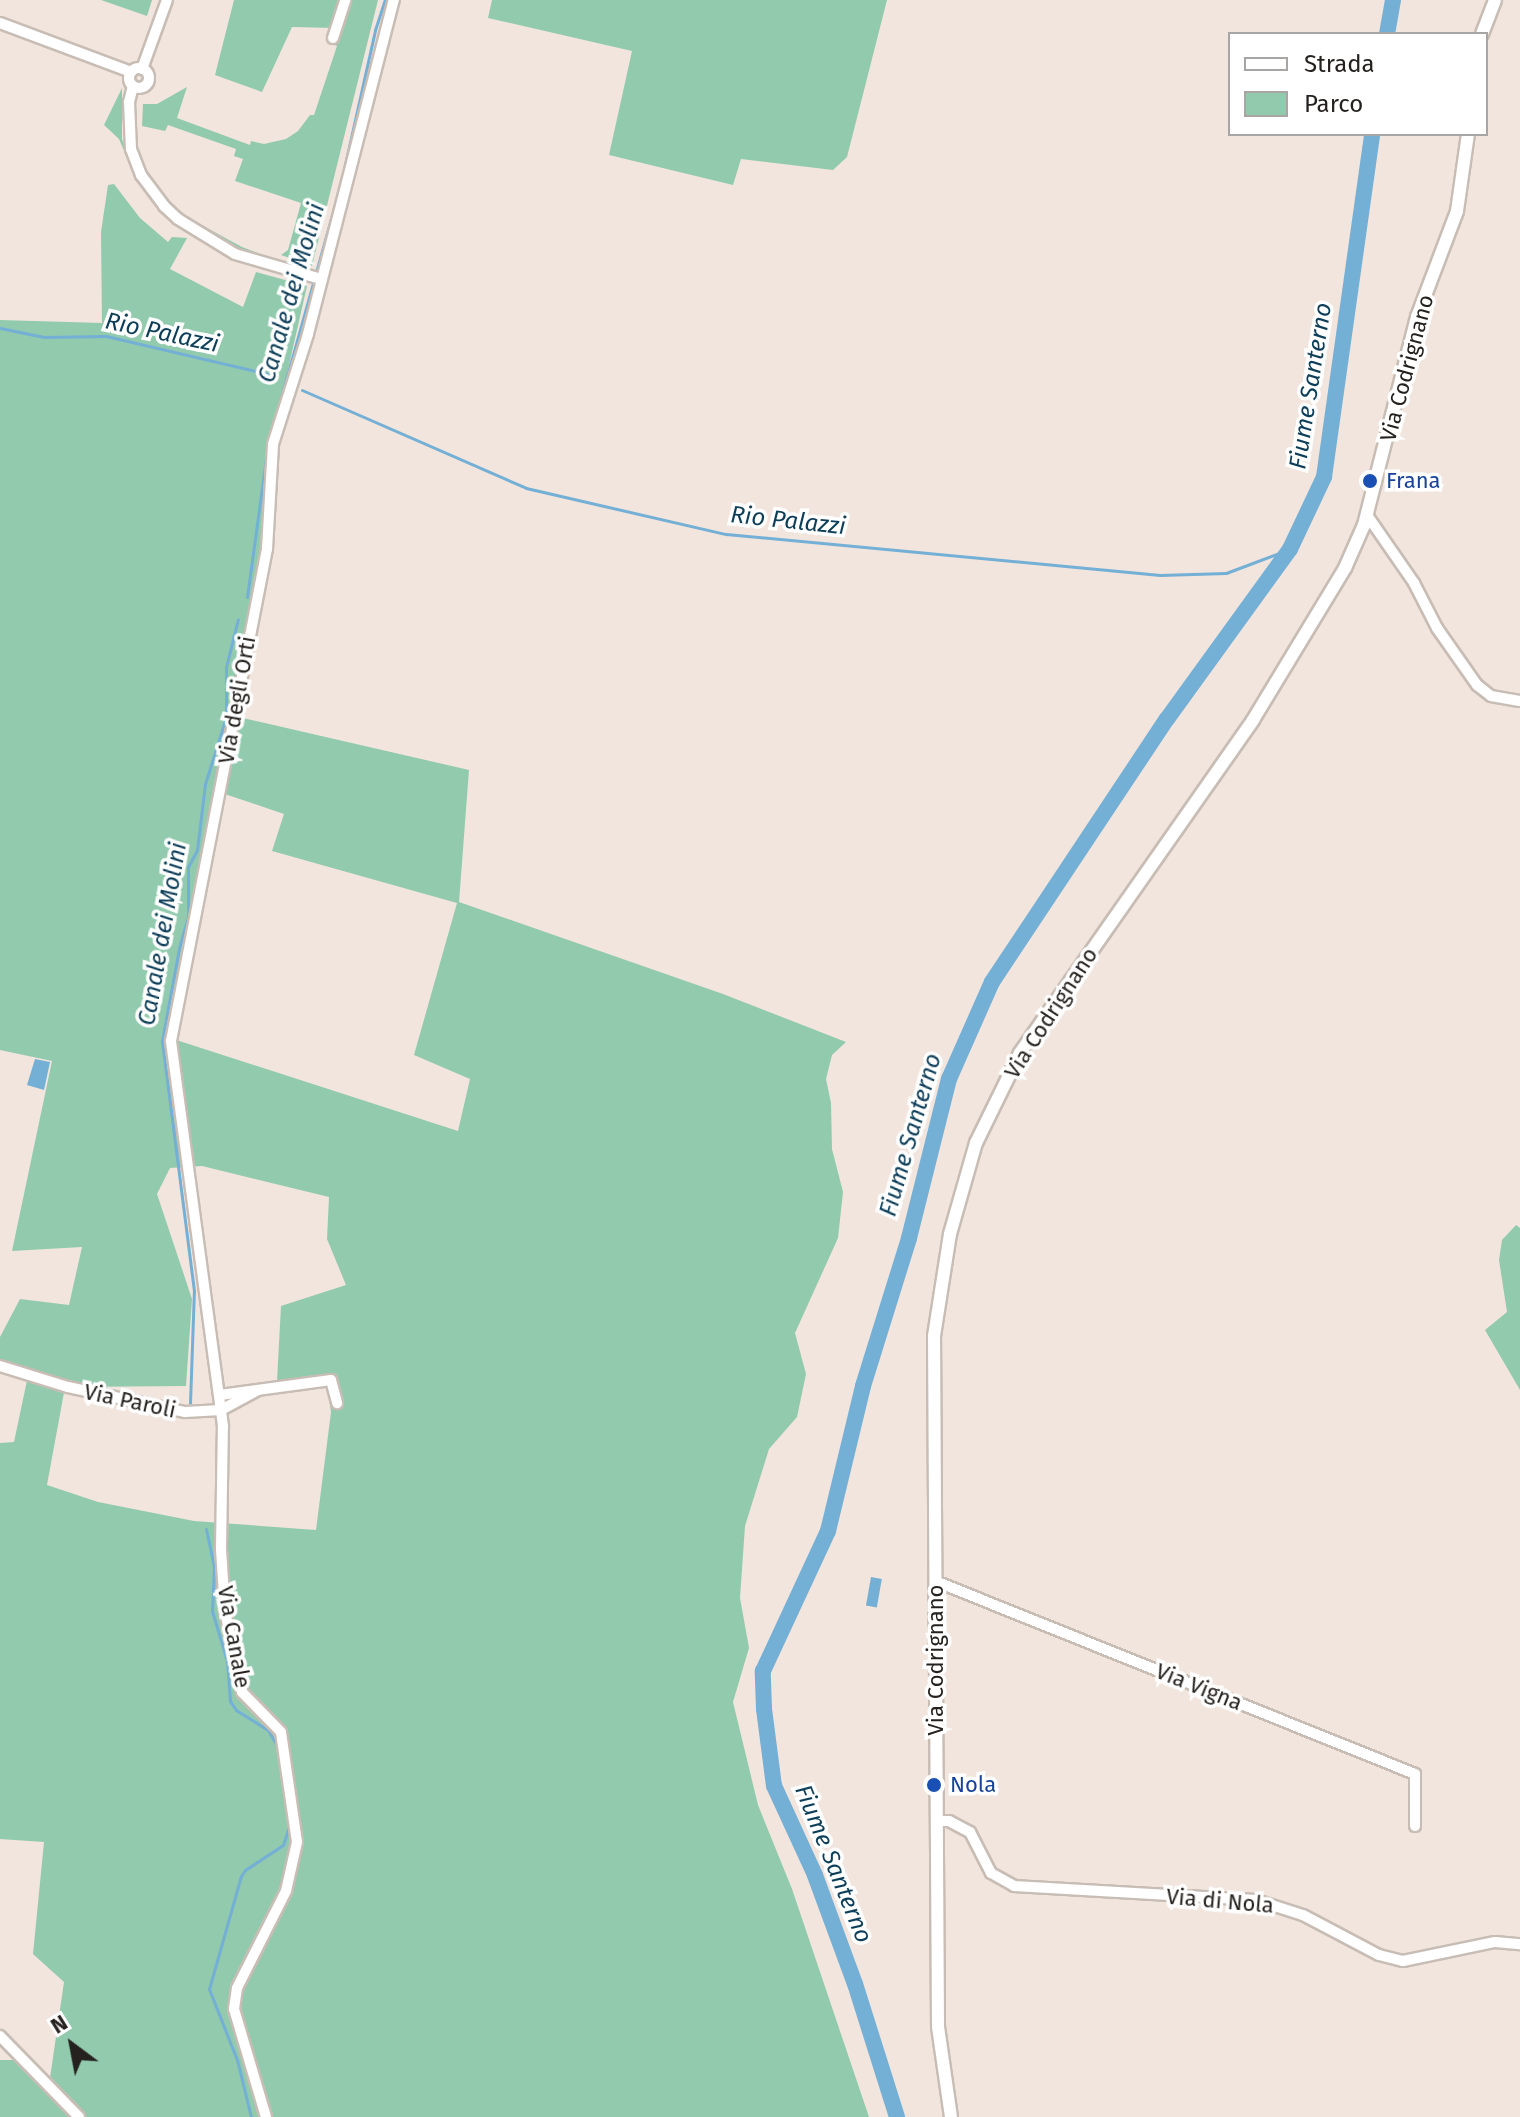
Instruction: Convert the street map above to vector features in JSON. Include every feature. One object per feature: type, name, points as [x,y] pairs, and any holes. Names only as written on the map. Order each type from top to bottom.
[{"type":"street","points":[[133,86],[129,81],[137,70],[167,0]]},
{"type":"street","points":[[333,38],[345,0]]},
{"type":"street","name":"Via degli Orti","points":[[221,1410],[171,1041],[267,549],[273,444],[315,277],[394,0]]},
{"type":"street","points":[[1483,32],[1495,0]]},
{"type":"street","points":[[0,23],[148,75],[147,84],[133,86]]},
{"type":"street","points":[[133,86],[129,102],[131,149],[146,184],[164,206],[221,247],[248,259],[315,277]]},
{"type":"street","name":"Via Codrignano","points":[[951,2117],[938,2027],[934,1336],[950,1234],[976,1143],[1020,1053],[1253,720],[1345,568],[1367,515],[1417,317],[1457,211],[1468,136]]},
{"type":"street","points":[[1367,515],[1414,583],[1437,628],[1477,685],[1491,696],[1520,701]]},
{"type":"street","name":"Via Paroli","points":[[0,1366],[68,1387],[185,1412],[221,1410],[258,1390]]},
{"type":"street","name":"Via Paroli","points":[[220,1395],[331,1380],[337,1403]]},
{"type":"street","name":"Via Canale","points":[[221,1410],[221,1549],[225,1611],[238,1683],[247,1700],[281,1732],[297,1842],[286,1891],[237,1988],[234,2009],[266,2117]]},
{"type":"street","name":"Via Vigna","points":[[935,1581],[1415,1774],[1415,1826]]},
{"type":"street","name":"Via di Nola","points":[[937,1821],[949,1821],[970,1832],[991,1873],[1014,1886],[1256,1900],[1303,1915],[1379,1955],[1403,1961],[1477,1945],[1520,1944]]},
{"type":"street","points":[[0,2036],[79,2117]]},
{"type":"green space","points":[[101,0],[152,0],[147,16]]},
{"type":"green space","points":[[234,0],[345,0],[336,28],[292,27],[262,92],[215,75]]},
{"type":"green space","points":[[348,0],[378,0],[312,266],[281,255],[288,250],[301,203],[235,181],[243,159],[234,156],[236,149],[168,125],[165,131],[142,126],[143,104],[157,104],[187,87],[177,118],[250,145],[251,141],[264,144],[286,139],[298,131],[310,115],[314,115],[337,46],[333,44]]},
{"type":"green space","points":[[492,0],[887,0],[847,157],[833,170],[741,159],[733,185],[609,155],[632,51],[488,18]]},
{"type":"green space","points":[[122,88],[122,139],[129,162],[119,139],[104,125]]},
{"type":"green space","points":[[114,184],[140,218],[168,242],[172,237],[187,238],[170,269],[243,307],[256,272],[307,286],[274,431],[267,549],[234,716],[469,770],[459,902],[723,994],[846,1042],[832,1055],[826,1079],[831,1103],[832,1149],[843,1192],[838,1238],[795,1333],[806,1374],[797,1417],[769,1449],[745,1526],[740,1598],[749,1648],[733,1702],[758,1805],[792,1889],[869,2117],[0,2117],[0,2060],[17,2060],[50,2078],[64,1982],[33,1954],[44,1842],[0,1839],[0,1443],[14,1442],[29,1371],[0,1359],[0,1337],[20,1299],[69,1305],[82,1247],[12,1251],[52,1061],[0,1050],[0,320],[102,323],[101,232],[108,185]],"holes":[[[216,791],[284,814],[272,851],[457,903],[414,1055],[470,1079],[458,1131],[164,1036]],[[202,1166],[329,1197],[327,1239],[346,1285],[281,1306],[277,1381],[326,1378],[331,1412],[316,1530],[194,1521],[98,1502],[47,1485],[65,1387],[186,1386],[192,1299],[157,1194],[170,1168]]]},
{"type":"green space","points":[[196,222],[242,247],[295,267],[242,251],[197,226]]},
{"type":"green space","points":[[1516,1225],[1520,1228],[1520,1390],[1485,1330],[1507,1312],[1499,1260],[1502,1240]]},
{"type":"water","points":[[35,1059],[50,1062],[44,1090],[27,1085]]},
{"type":"water","points":[[871,1577],[882,1579],[877,1607],[866,1606]]},
{"type":"waterway","name":"Canale dei Molini","points":[[270,437],[340,187],[375,30],[385,0]]},
{"type":"waterway","name":"Fiume Santerno","points":[[1387,32],[1393,0]]},
{"type":"waterway","name":"Fiume Santerno","points":[[897,2117],[855,1984],[815,1875],[774,1786],[764,1709],[763,1671],[828,1531],[863,1386],[909,1238],[949,1079],[992,982],[1167,719],[1290,549],[1324,477],[1372,136]]},
{"type":"waterway","name":"Rio Palazzi","points":[[0,328],[44,337],[106,336],[268,374]]},
{"type":"waterway","name":"Rio Palazzi","points":[[302,390],[526,488],[726,534],[1160,575],[1226,573],[1290,549]]},
{"type":"waterway","name":"Canale dei Molini","points":[[247,597],[268,444]]},
{"type":"waterway","name":"Canale dei Molini","points":[[190,1403],[194,1291],[162,1041],[179,948],[188,917],[188,867],[197,850],[205,784],[226,717],[226,667],[238,619]]},
{"type":"waterway","name":"Canale dei Molini","points":[[206,1529],[214,1566],[212,1611],[227,1661],[230,1701],[236,1710],[268,1730],[279,1749]]},
{"type":"waterway","name":"Canale dei Molini","points":[[251,2117],[237,2060],[209,1989],[241,1876],[245,1870],[283,1845],[290,1824]]},
{"type":"place","name":"Frana","points":[[1370,481]]},
{"type":"place","name":"Nola","points":[[934,1785]]}]
